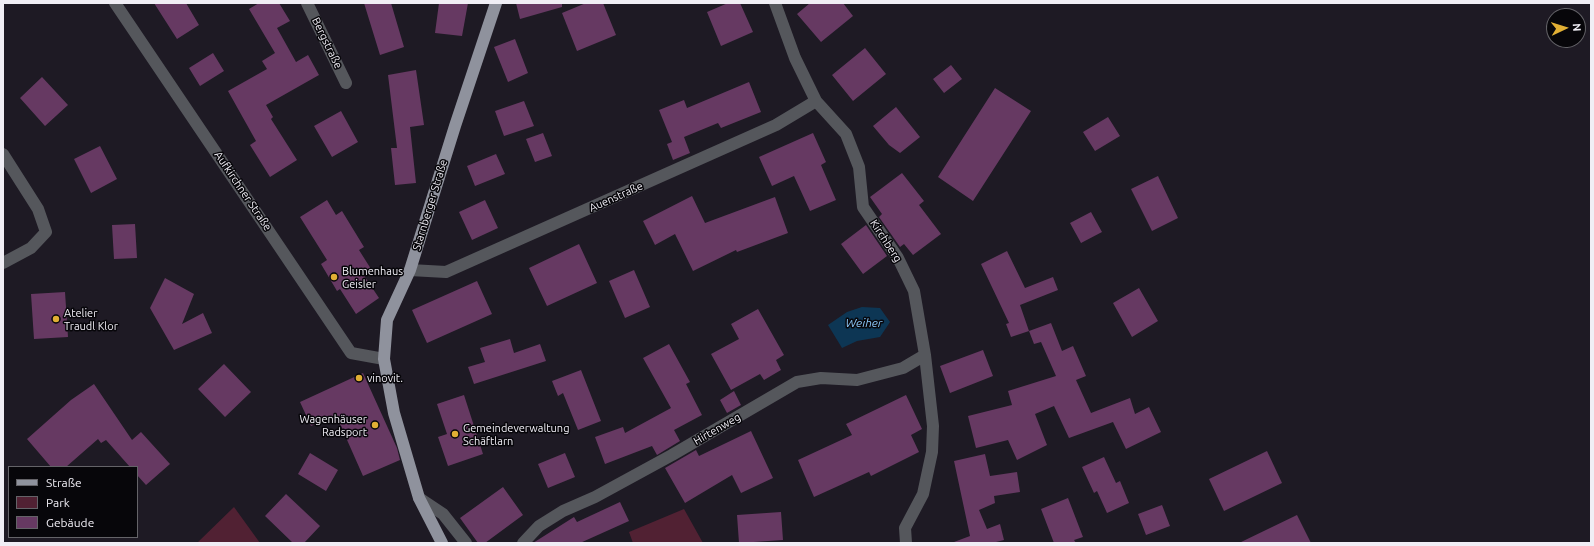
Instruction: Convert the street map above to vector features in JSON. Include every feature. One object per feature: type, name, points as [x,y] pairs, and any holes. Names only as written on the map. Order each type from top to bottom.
[{"type":"main road","name":"Starnberger Straße","points":[[442,543],[419,498],[394,413],[384,359],[387,320],[410,270],[455,126],[496,3]]},
{"type":"street","name":"Aufkirchner Straße","points":[[115,3],[351,353],[384,359]]},
{"type":"street","name":"Bergstraße","points":[[307,3],[346,83]]},
{"type":"street","name":"Kirchberg","points":[[775,3],[795,58],[816,101],[846,134],[859,167],[864,208],[898,258],[914,291],[925,355],[933,426],[932,452],[923,494],[905,528],[906,543]]},
{"type":"street","name":"Auenstraße","points":[[410,270],[446,272],[776,125],[816,101]]},
{"type":"street","points":[[3,154],[38,209],[46,232],[31,248],[3,262]]},
{"type":"street","name":"Hirtenweg","points":[[523,543],[539,526],[563,511],[595,497],[672,455],[797,382],[821,378],[857,380],[903,368],[925,355]]},
{"type":"street","points":[[419,498],[443,514],[466,543]]},
{"type":"green space","points":[[234,507],[260,543],[197,543]]},
{"type":"green space","points":[[684,509],[703,543],[633,543],[629,532]]},
{"type":"water","name":"Weiher","points":[[862,307],[880,308],[890,322],[880,337],[857,341],[842,348],[828,325],[847,312]]},
{"type":"building","points":[[154,3],[186,3],[199,25],[177,39]]},
{"type":"building","points":[[259,3],[279,3],[290,21],[277,28],[296,62],[308,55],[319,75],[266,105],[273,117],[271,119],[297,160],[270,177],[250,145],[256,141],[228,91],[267,69],[262,61],[275,53],[249,9]]},
{"type":"building","points":[[364,3],[391,3],[404,47],[380,55]]},
{"type":"building","points":[[439,3],[468,3],[462,36],[435,33]]},
{"type":"building","points":[[516,3],[562,3],[562,7],[520,19]]},
{"type":"building","points":[[586,3],[603,3],[616,35],[577,51],[562,13]]},
{"type":"building","points":[[728,3],[740,3],[753,32],[721,46],[707,12]]},
{"type":"building","points":[[810,3],[843,3],[853,16],[821,42],[797,14]]},
{"type":"building","points":[[515,39],[528,73],[508,82],[494,47]]},
{"type":"building","points":[[865,48],[886,74],[853,101],[832,75]]},
{"type":"building","points":[[213,53],[224,71],[200,86],[189,68]]},
{"type":"building","points":[[951,65],[962,79],[944,93],[933,79]]},
{"type":"building","points":[[416,70],[424,125],[410,127],[416,183],[395,185],[391,148],[397,148],[388,75]]},
{"type":"building","points":[[42,77],[68,105],[45,126],[20,98]]},
{"type":"building","points":[[749,82],[761,112],[721,128],[718,123],[684,137],[690,153],[673,160],[667,144],[672,142],[659,110],[684,100],[687,108]]},
{"type":"building","points":[[995,88],[1031,111],[973,201],[938,177]]},
{"type":"building","points":[[524,101],[534,126],[504,136],[495,111]]},
{"type":"building","points":[[896,107],[920,137],[900,153],[889,145],[873,126]]},
{"type":"building","points":[[341,111],[358,142],[332,157],[314,126]]},
{"type":"building","points":[[1108,117],[1120,136],[1095,151],[1083,132]]},
{"type":"building","points":[[543,133],[552,156],[535,162],[526,139]]},
{"type":"building","points":[[813,133],[826,162],[821,165],[836,200],[810,211],[794,176],[772,186],[759,157]]},
{"type":"building","points":[[100,146],[117,179],[91,193],[74,159]]},
{"type":"building","points":[[496,154],[505,174],[475,186],[467,166]]},
{"type":"building","points":[[902,173],[924,201],[919,205],[941,234],[913,255],[904,244],[900,247],[879,217],[882,214],[870,197]]},
{"type":"building","points":[[1158,176],[1178,218],[1152,231],[1131,189]]},
{"type":"building","points":[[692,196],[705,223],[775,197],[788,233],[737,252],[736,250],[693,271],[675,234],[655,245],[643,221]]},
{"type":"building","points":[[327,200],[336,215],[342,211],[364,247],[359,250],[371,269],[363,274],[379,298],[356,314],[340,289],[337,291],[321,264],[327,260],[300,217]]},
{"type":"building","points":[[485,200],[498,228],[472,240],[459,212]]},
{"type":"building","points":[[1091,212],[1102,232],[1081,243],[1070,223]]},
{"type":"building","points":[[135,224],[137,258],[114,259],[112,225]]},
{"type":"building","points":[[866,225],[887,256],[863,274],[841,244]]},
{"type":"building","points":[[579,244],[597,283],[547,306],[529,268]]},
{"type":"building","points":[[1007,251],[1025,288],[1053,277],[1058,290],[1020,305],[1029,331],[1011,337],[1006,324],[1009,323],[981,264]]},
{"type":"building","points":[[634,270],[650,307],[625,318],[609,281]]},
{"type":"building","points":[[165,278],[194,294],[182,324],[203,313],[212,333],[174,350],[150,308]]},
{"type":"building","points":[[477,281],[492,314],[427,343],[412,310]]},
{"type":"building","points":[[1139,288],[1158,321],[1132,337],[1113,303]]},
{"type":"building","points":[[65,292],[68,337],[34,339],[31,294]]},
{"type":"building","points":[[758,309],[784,355],[776,360],[781,370],[764,380],[760,374],[731,390],[711,354],[739,339],[731,324]]},
{"type":"building","points":[[1051,323],[1062,351],[1073,346],[1086,376],[1076,380],[1091,413],[1130,398],[1135,414],[1149,407],[1161,432],[1126,449],[1113,422],[1069,438],[1054,406],[1035,414],[1047,445],[1017,460],[1008,440],[976,448],[968,416],[1012,405],[1008,391],[1056,376],[1041,342],[1034,344],[1029,331]]},
{"type":"building","points":[[510,339],[514,353],[540,344],[546,361],[474,384],[468,367],[485,362],[480,348]]},
{"type":"building","points":[[669,344],[690,382],[686,384],[702,415],[674,430],[680,441],[657,455],[652,446],[605,464],[595,437],[623,427],[625,433],[671,408],[643,358]]},
{"type":"building","points":[[983,350],[993,376],[950,393],[940,366]]},
{"type":"building","points":[[224,364],[251,392],[225,417],[198,389]]},
{"type":"building","points":[[581,370],[601,421],[578,430],[563,393],[558,396],[552,381]]},
{"type":"building","points":[[363,373],[397,448],[400,460],[363,476],[336,415],[311,426],[300,402]]},
{"type":"building","points":[[94,384],[132,440],[141,432],[170,464],[146,485],[138,476],[138,466],[129,466],[106,440],[101,443],[98,439],[67,466],[50,466],[27,439],[71,400]]},
{"type":"building","points":[[734,391],[741,405],[727,413],[720,400]]},
{"type":"building","points":[[464,395],[483,454],[448,466],[438,437],[447,434],[437,404]]},
{"type":"building","points":[[906,395],[922,429],[911,435],[919,452],[871,476],[869,472],[814,497],[798,460],[852,435],[846,424]]},
{"type":"building","points":[[751,431],[773,478],[741,493],[732,475],[685,503],[665,468],[696,450],[699,456]]},
{"type":"building","points":[[1267,451],[1282,483],[1224,511],[1209,479]]},
{"type":"building","points":[[310,453],[338,470],[326,491],[298,474]]},
{"type":"building","points":[[565,453],[575,477],[548,488],[538,464]]},
{"type":"building","points":[[985,454],[990,476],[1017,472],[1020,492],[994,496],[995,503],[979,510],[987,529],[1000,524],[1004,540],[992,543],[954,543],[970,536],[954,461]]},
{"type":"building","points":[[1104,457],[1116,483],[1120,481],[1129,503],[1107,513],[1097,491],[1094,493],[1082,467]]},
{"type":"building","points":[[503,487],[523,515],[485,543],[478,543],[460,518]]},
{"type":"building","points":[[286,494],[320,526],[304,543],[293,543],[265,516]]},
{"type":"building","points":[[1068,498],[1083,537],[1074,540],[1076,543],[1054,543],[1041,509]]},
{"type":"building","points":[[620,502],[629,521],[580,543],[533,543],[574,517],[577,522]]},
{"type":"building","points":[[1162,505],[1170,526],[1146,535],[1138,514]]},
{"type":"building","points":[[781,512],[783,540],[739,543],[737,515]]},
{"type":"building","points":[[1297,515],[1311,543],[1239,543]]},
{"type":"place","name":"Blumenhaus Geisler","points":[[334,277]]},
{"type":"place","name":"Atelier Traudl Klor","points":[[56,319]]},
{"type":"place","name":"vinovit.","points":[[359,378]]},
{"type":"place","name":"Wagenhäuser Radsport","points":[[375,425]]},
{"type":"place","name":"Gemeindeverwaltung Schäftlarn","points":[[455,434]]}]
